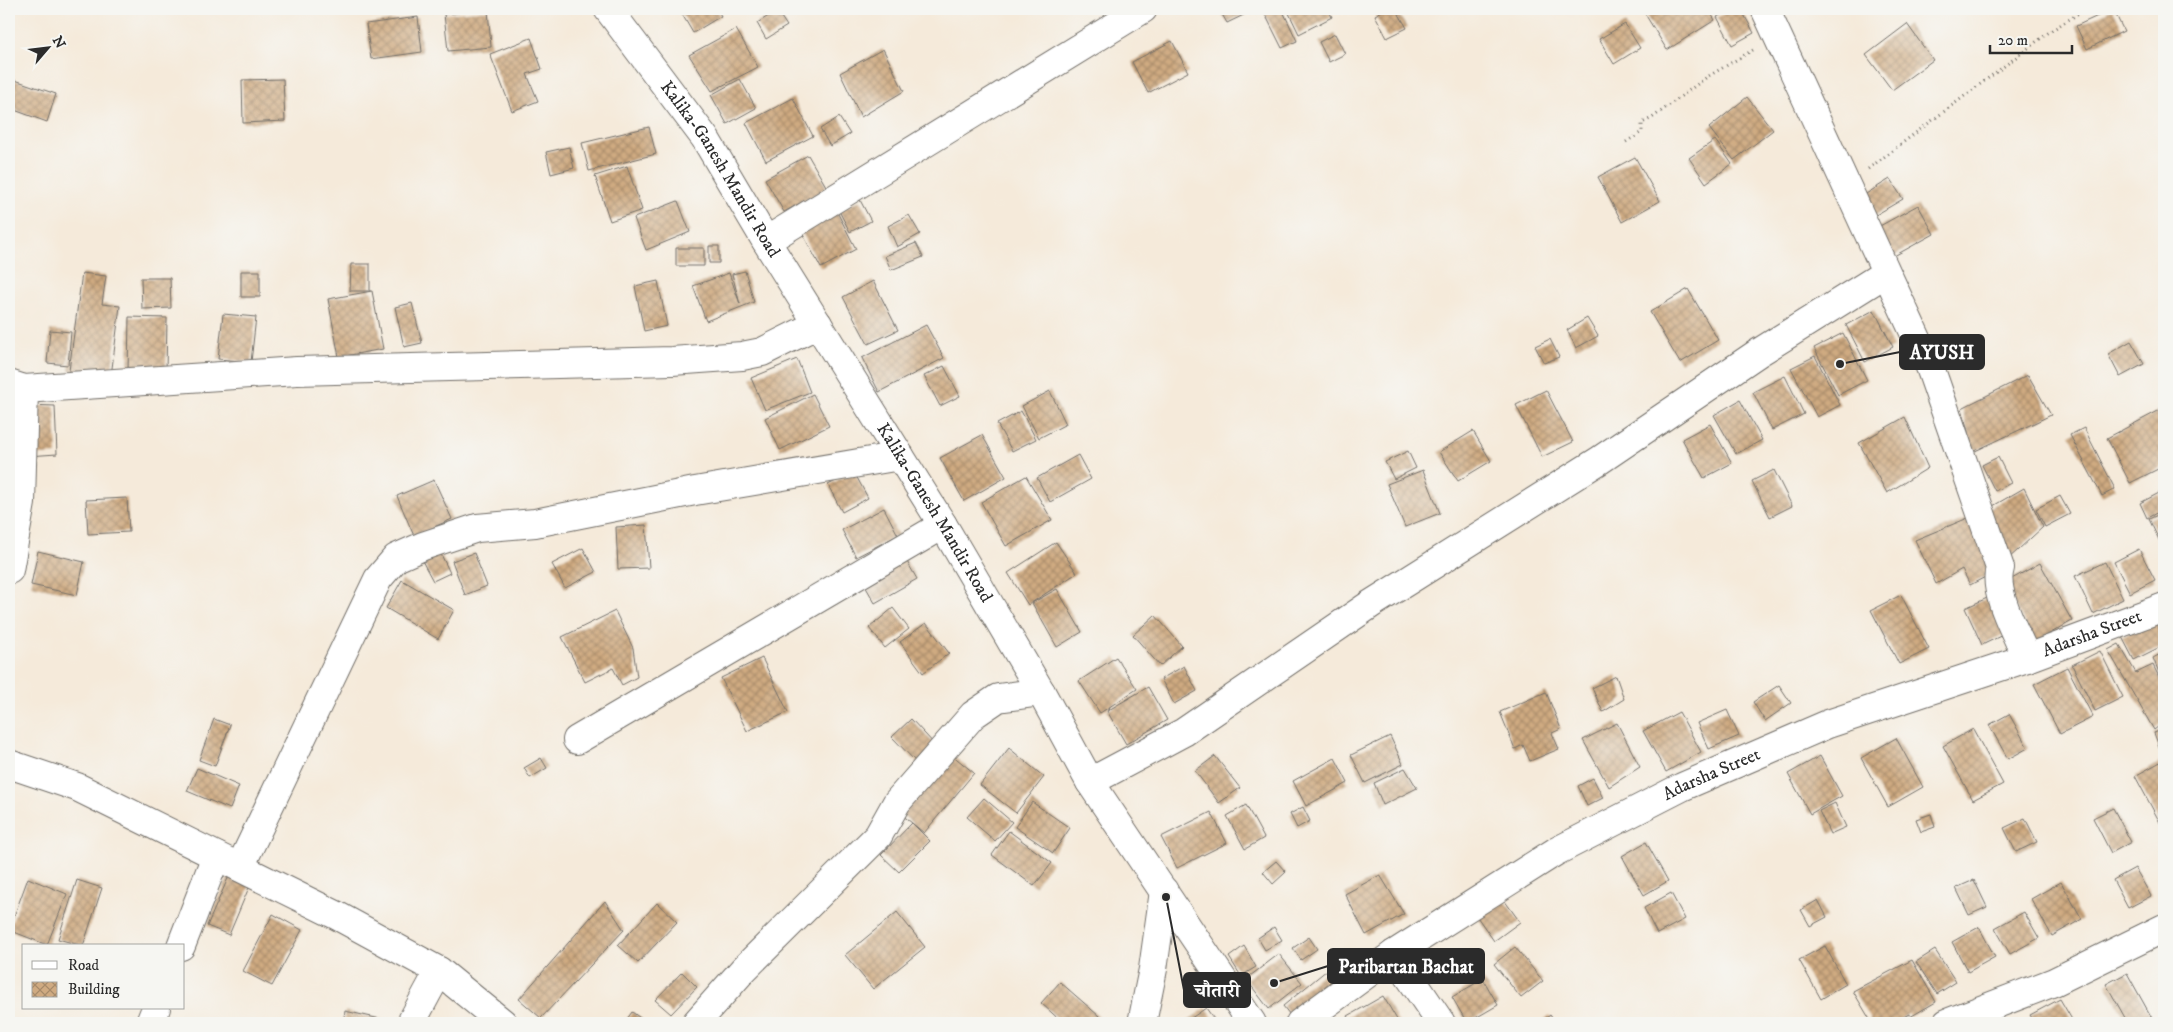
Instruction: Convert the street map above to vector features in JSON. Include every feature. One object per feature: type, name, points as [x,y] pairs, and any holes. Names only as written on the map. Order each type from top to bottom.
[{"type":"street","name":"Kalika-Ganesh Mandir Road","points":[[608,9],[705,138],[766,241],[944,525],[1041,692],[1090,782],[1252,1023]]},
{"type":"street","points":[[766,241],[1143,9]]},
{"type":"street","points":[[1765,9],[1930,366],[2000,568],[1998,576],[1999,592],[2026,658]]},
{"type":"street","points":[[1090,782],[1184,732],[1371,604],[1600,460],[1758,353],[1886,272]]},
{"type":"street","points":[[9,570],[21,503],[17,387],[298,371],[672,361],[742,356],[762,352],[818,324]]},
{"type":"street","points":[[181,944],[228,861],[378,578],[396,558],[423,546],[477,528],[535,523],[695,491],[900,456]]},
{"type":"street","points":[[577,740],[944,525]]},
{"type":"street","name":"Adarsha Street","points":[[1300,1023],[1394,954],[1555,852],[1682,787],[1828,724],[2026,658],[2164,607]]},
{"type":"street","points":[[696,1023],[744,970],[878,836],[897,802],[973,715],[998,698],[1041,692]]},
{"type":"street","points":[[9,764],[77,787],[336,915],[439,971],[503,1023]]},
{"type":"street","points":[[1142,1023],[1153,969],[1164,891]]},
{"type":"street","points":[[1947,1023],[2054,982],[2164,928]]},
{"type":"street","points":[[1394,954],[1441,1023]]},
{"type":"street","points":[[410,1023],[439,971]]},
{"type":"street","points":[[150,1023],[155,1010]]},
{"type":"path","points":[[1846,186],[2052,30],[2086,9]]},
{"type":"path","points":[[1626,142],[1642,132],[1642,123],[1652,118],[1708,77],[1777,36]]},
{"type":"building","points":[[679,9],[717,9],[721,16],[693,33]]},
{"type":"building","points":[[1219,9],[1256,9],[1227,23]]},
{"type":"building","points":[[1270,9],[1282,9],[1297,41],[1282,48],[1264,12]]},
{"type":"building","points":[[1287,9],[1328,9],[1332,17],[1299,34]]},
{"type":"building","points":[[1386,9],[1396,9],[1407,28],[1387,38],[1375,15]]},
{"type":"building","points":[[1642,9],[1708,9],[1715,20],[1667,50]]},
{"type":"building","points":[[1732,9],[1741,9],[1754,33],[1732,45],[1717,17]]},
{"type":"building","points":[[2113,9],[2124,31],[2087,49],[2076,26]]},
{"type":"building","points":[[488,10],[491,47],[448,51],[444,14]]},
{"type":"building","points":[[777,11],[787,26],[766,39],[757,23]]},
{"type":"building","points":[[418,17],[422,52],[371,59],[366,24]]},
{"type":"building","points":[[1625,24],[1640,48],[1614,64],[1599,39]]},
{"type":"building","points":[[1907,24],[1933,60],[1892,90],[1866,55]]},
{"type":"building","points":[[736,29],[758,67],[712,91],[689,55]]},
{"type":"building","points":[[1335,34],[1345,54],[1329,62],[1319,42]]},
{"type":"building","points":[[531,38],[542,69],[527,74],[538,101],[512,111],[490,54]]},
{"type":"building","points":[[1172,41],[1188,72],[1148,93],[1132,62]]},
{"type":"building","points":[[883,49],[904,91],[861,117],[840,73]]},
{"type":"building","points":[[9,78],[56,94],[47,122],[9,108]]},
{"type":"building","points":[[283,79],[285,121],[243,123],[242,80]]},
{"type":"building","points":[[740,79],[756,108],[727,124],[711,95]]},
{"type":"building","points":[[1747,97],[1773,130],[1734,160],[1709,128]]},
{"type":"building","points":[[793,98],[813,136],[766,161],[746,123]]},
{"type":"building","points":[[839,117],[850,134],[830,146],[820,129]]},
{"type":"building","points":[[649,127],[656,154],[589,171],[582,143]]},
{"type":"building","points":[[1715,140],[1732,164],[1706,183],[1689,158]]},
{"type":"building","points":[[569,147],[574,168],[551,174],[546,152]]},
{"type":"building","points":[[808,155],[827,188],[784,212],[765,179]]},
{"type":"building","points":[[1635,157],[1660,201],[1622,222],[1598,177]]},
{"type":"building","points":[[627,166],[642,210],[610,221],[595,176]]},
{"type":"building","points":[[1890,179],[1903,199],[1874,216],[1861,197]]},
{"type":"building","points":[[860,200],[871,221],[850,232],[839,211]]},
{"type":"building","points":[[678,201],[690,232],[646,250],[634,218]]},
{"type":"building","points":[[1918,205],[1934,234],[1894,256],[1878,227]]},
{"type":"building","points":[[836,210],[856,249],[821,268],[800,229]]},
{"type":"building","points":[[909,215],[920,234],[897,247],[888,226]]},
{"type":"building","points":[[916,243],[923,257],[891,270],[885,256]]},
{"type":"building","points":[[709,246],[719,246],[719,263],[709,263]]},
{"type":"building","points":[[676,248],[704,248],[704,266],[676,266]]},
{"type":"building","points":[[351,264],[370,264],[370,291],[350,291]]},
{"type":"building","points":[[241,271],[260,271],[260,297],[241,297]]},
{"type":"building","points":[[745,271],[754,302],[706,321],[693,286],[729,273],[740,304],[732,274]]},
{"type":"building","points":[[82,273],[106,276],[102,304],[120,306],[111,376],[69,371]]},
{"type":"building","points":[[141,278],[170,278],[171,308],[142,309]]},
{"type":"building","points":[[658,281],[667,326],[644,331],[635,286]]},
{"type":"building","points":[[873,281],[898,330],[868,344],[843,297]]},
{"type":"building","points":[[1688,289],[1718,340],[1680,363],[1650,312]]},
{"type":"building","points":[[372,291],[383,349],[339,357],[328,299]]},
{"type":"building","points":[[412,303],[422,343],[404,347],[395,307]]},
{"type":"building","points":[[1874,310],[1893,347],[1865,362],[1846,325]]},
{"type":"building","points":[[223,314],[256,317],[251,362],[218,359]]},
{"type":"building","points":[[129,317],[167,318],[166,373],[128,372]]},
{"type":"building","points":[[1587,318],[1598,336],[1576,348],[1567,330]]},
{"type":"building","points":[[926,325],[944,358],[879,392],[862,358]]},
{"type":"building","points":[[50,330],[71,332],[68,365],[47,363]]},
{"type":"building","points":[[1843,333],[1867,380],[1838,395],[1814,348]]},
{"type":"building","points":[[1550,339],[1559,357],[1544,363],[1535,346]]},
{"type":"building","points":[[2131,341],[2144,364],[2120,377],[2108,354]]},
{"type":"building","points":[[1815,356],[1840,405],[1817,417],[1791,368]]},
{"type":"building","points":[[797,359],[810,392],[765,410],[751,378]]},
{"type":"building","points":[[944,366],[960,396],[940,406],[924,376]]},
{"type":"building","points":[[2028,375],[2051,415],[1973,452],[1962,408]]},
{"type":"building","points":[[1785,376],[1804,414],[1772,430],[1753,392]]},
{"type":"building","points":[[1546,390],[1573,442],[1542,457],[1516,405]]},
{"type":"building","points":[[1050,391],[1066,424],[1039,438],[1022,406]]},
{"type":"building","points":[[813,394],[829,426],[780,450],[765,418]]},
{"type":"building","points":[[1740,400],[1762,440],[1736,454],[1714,415]]},
{"type":"building","points":[[27,405],[55,406],[57,454],[28,456]]},
{"type":"building","points":[[2160,410],[2164,419],[2164,466],[2130,483],[2107,438]]},
{"type":"building","points":[[1021,411],[1036,439],[1012,451],[997,424]]},
{"type":"building","points":[[1905,417],[1928,468],[1887,493],[1859,443]]},
{"type":"building","points":[[1710,424],[1732,463],[1704,478],[1682,439]]},
{"type":"building","points":[[2084,428],[2115,489],[2102,496],[2070,435]]},
{"type":"building","points":[[1473,431],[1491,461],[1458,481],[1439,452]]},
{"type":"building","points":[[982,435],[1006,477],[964,501],[940,458]]},
{"type":"building","points":[[1408,451],[1416,468],[1394,479],[1385,462]]},
{"type":"building","points":[[1078,455],[1091,479],[1050,502],[1037,478]]},
{"type":"building","points":[[1998,457],[2011,483],[1995,491],[1982,465]]},
{"type":"building","points":[[1423,470],[1440,513],[1405,527],[1387,484]]},
{"type":"building","points":[[1774,470],[1792,506],[1770,517],[1752,481]]},
{"type":"building","points":[[854,472],[868,498],[842,512],[828,485]]},
{"type":"building","points":[[1026,476],[1052,520],[1006,546],[981,502]]},
{"type":"building","points":[[434,480],[452,519],[414,536],[397,496]]},
{"type":"building","points":[[2024,488],[2043,527],[2007,560],[1986,510]]},
{"type":"building","points":[[2159,493],[2164,503],[2164,509],[2147,518],[2140,503]]},
{"type":"building","points":[[2060,496],[2070,514],[2045,527],[2036,509]]},
{"type":"building","points":[[127,498],[129,532],[88,534],[86,500]]},
{"type":"building","points":[[884,508],[898,535],[856,557],[842,530]]},
{"type":"building","points":[[2164,512],[2164,539],[2160,542],[2149,519]]},
{"type":"building","points":[[1968,518],[1993,573],[1970,585],[1962,569],[1936,584],[1915,540]]},
{"type":"building","points":[[646,525],[649,568],[618,569],[616,527]]},
{"type":"building","points":[[1056,542],[1077,573],[1028,605],[1008,573]]},
{"type":"building","points":[[438,548],[450,573],[433,581],[420,557]]},
{"type":"building","points":[[583,548],[596,572],[565,588],[552,564]]},
{"type":"building","points":[[2139,549],[2155,580],[2130,593],[2114,562]]},
{"type":"building","points":[[38,551],[84,562],[77,595],[31,585]]},
{"type":"building","points":[[474,553],[487,586],[465,595],[452,561]]},
{"type":"building","points":[[902,553],[917,579],[875,603],[860,577]]},
{"type":"building","points":[[2105,562],[2123,599],[2093,614],[2075,576]]},
{"type":"building","points":[[2040,563],[2072,621],[2035,642],[2003,584]]},
{"type":"building","points":[[402,580],[454,610],[438,639],[386,608]]},
{"type":"building","points":[[1057,589],[1082,632],[1057,647],[1032,603]]},
{"type":"building","points":[[1996,594],[2013,630],[1982,645],[1965,608]]},
{"type":"building","points":[[1901,595],[1929,649],[1899,664],[1871,610]]},
{"type":"building","points":[[893,608],[909,629],[885,648],[869,628]]},
{"type":"building","points":[[615,611],[633,648],[637,677],[622,685],[613,668],[585,682],[562,637]]},
{"type":"building","points":[[1155,615],[1182,646],[1160,666],[1133,635]]},
{"type":"building","points":[[2156,622],[2164,640],[2164,645],[2134,660],[2122,637]]},
{"type":"building","points":[[926,623],[949,653],[923,673],[900,642]]},
{"type":"building","points":[[2119,644],[2136,673],[2153,665],[2164,687],[2164,722],[2154,730],[2108,650]]},
{"type":"building","points":[[2100,651],[2123,697],[2095,711],[2072,665]]},
{"type":"building","points":[[2164,652],[2164,673],[2160,675],[2153,658]]},
{"type":"building","points":[[1116,657],[1137,689],[1100,713],[1079,681]]},
{"type":"building","points":[[762,658],[788,712],[747,731],[721,678]]},
{"type":"building","points":[[1184,666],[1197,691],[1174,704],[1161,679]]},
{"type":"building","points":[[2067,667],[2093,717],[2060,734],[2034,684]]},
{"type":"building","points":[[1616,676],[1624,699],[1603,712],[1592,688]]},
{"type":"building","points":[[1779,685],[1791,703],[1765,721],[1753,702]]},
{"type":"building","points":[[1148,687],[1167,720],[1126,744],[1107,711]]},
{"type":"building","points":[[1546,692],[1561,729],[1552,733],[1559,749],[1530,761],[1523,745],[1515,749],[1500,712]]},
{"type":"building","points":[[1727,710],[1739,736],[1709,749],[1697,723]]},
{"type":"building","points":[[1679,712],[1701,752],[1666,772],[1643,731]]},
{"type":"building","points":[[2009,714],[2028,748],[2008,759],[1989,725]]},
{"type":"building","points":[[214,719],[230,725],[215,766],[199,760]]},
{"type":"building","points":[[911,719],[937,747],[918,764],[892,737]]},
{"type":"building","points":[[1617,723],[1640,767],[1609,787],[1583,740]]},
{"type":"building","points":[[1973,729],[2003,784],[1973,800],[1943,746]]},
{"type":"building","points":[[2164,729],[2164,751],[2161,752],[2154,733]]},
{"type":"building","points":[[1390,736],[1403,764],[1365,783],[1351,755]]},
{"type":"building","points":[[1896,738],[1923,787],[1888,807],[1861,758]]},
{"type":"building","points":[[1009,748],[1044,777],[1016,813],[980,785]]},
{"type":"building","points":[[951,754],[974,773],[924,833],[901,814]]},
{"type":"building","points":[[1215,756],[1240,788],[1219,803],[1195,771]]},
{"type":"building","points":[[1820,756],[1842,796],[1810,814],[1788,774]]},
{"type":"building","points":[[541,758],[547,768],[530,778],[524,768]]},
{"type":"building","points":[[1335,758],[1348,783],[1306,806],[1293,781]]},
{"type":"building","points":[[2164,760],[2164,830],[2135,776]]},
{"type":"building","points":[[197,768],[239,786],[230,809],[187,791]]},
{"type":"building","points":[[1405,768],[1417,788],[1383,805],[1374,783]]},
{"type":"building","points":[[1593,778],[1603,798],[1587,806],[1578,786]]},
{"type":"building","points":[[984,798],[1012,822],[995,841],[967,817]]},
{"type":"building","points":[[1032,802],[1070,828],[1053,853],[1015,827]]},
{"type":"building","points":[[1835,803],[1846,827],[1830,834],[1819,811]]},
{"type":"building","points":[[1246,805],[1264,838],[1245,849],[1227,816]]},
{"type":"building","points":[[1303,807],[1310,821],[1297,828],[1290,814]]},
{"type":"building","points":[[2113,808],[2131,842],[2111,853],[2093,818]]},
{"type":"building","points":[[1211,812],[1227,843],[1177,868],[1161,837]]},
{"type":"building","points":[[1931,814],[1935,827],[1921,832],[1916,819]]},
{"type":"building","points":[[2025,818],[2037,842],[2016,852],[2004,828]]},
{"type":"building","points":[[912,823],[930,841],[899,872],[881,855]]},
{"type":"building","points":[[1009,831],[1052,863],[1034,886],[992,855]]},
{"type":"building","points":[[1646,842],[1668,881],[1644,895],[1622,856]]},
{"type":"building","points":[[1276,861],[1286,872],[1273,884],[1263,872]]},
{"type":"building","points":[[2135,868],[2151,896],[2128,908],[2113,880]]},
{"type":"building","points":[[1380,875],[1404,914],[1366,935],[1345,894]]},
{"type":"building","points":[[229,876],[250,885],[229,935],[207,926]]},
{"type":"building","points":[[28,878],[67,894],[47,944],[9,930]]},
{"type":"building","points":[[77,880],[102,888],[84,944],[58,939]]},
{"type":"building","points":[[1974,880],[1987,907],[1969,915],[1956,888]]},
{"type":"building","points":[[2061,882],[2082,919],[2052,936],[2031,899]]},
{"type":"building","points":[[1499,893],[1520,922],[1494,941],[1473,911]]},
{"type":"building","points":[[1671,893],[1685,919],[1657,934],[1644,908]]},
{"type":"building","points":[[1818,900],[1827,917],[1810,926],[1801,910]]},
{"type":"building","points":[[605,901],[624,930],[541,1018],[519,999]]},
{"type":"building","points":[[657,903],[677,922],[638,963],[618,945]]},
{"type":"building","points":[[897,912],[925,947],[873,989],[845,955]]},
{"type":"building","points":[[2024,912],[2039,938],[2010,954],[1995,928]]},
{"type":"building","points":[[273,914],[302,930],[272,986],[243,971]]},
{"type":"building","points":[[1274,927],[1282,940],[1265,950],[1258,938]]},
{"type":"building","points":[[1979,927],[1995,957],[1968,972],[1952,942]]},
{"type":"building","points":[[1309,937],[1317,949],[1301,960],[1293,948]]},
{"type":"building","points":[[1244,946],[1256,967],[1241,976],[1229,957]]},
{"type":"building","points":[[1825,946],[1846,984],[1821,999],[1799,960]]},
{"type":"building","points":[[1515,947],[1543,981],[1521,998],[1494,964]]},
{"type":"building","points":[[1935,950],[1956,982],[1937,994],[1916,962]]},
{"type":"building","points":[[1279,954],[1302,983],[1269,1009],[1246,979]]},
{"type":"building","points":[[1912,960],[1936,1002],[1910,1017],[1909,1014],[1893,1023],[1872,1023],[1853,991]]},
{"type":"building","points":[[1333,965],[1340,974],[1290,1015],[1283,1006]]},
{"type":"building","points":[[682,972],[697,987],[671,1014],[655,1000]]},
{"type":"building","points":[[2127,973],[2153,1020],[2148,1023],[2128,1023],[2106,984]]},
{"type":"building","points":[[1483,979],[1498,1005],[1467,1023],[1452,997]]},
{"type":"building","points":[[1060,982],[1099,1016],[1093,1023],[1063,1023],[1041,1003]]},
{"type":"building","points":[[1383,996],[1399,1023],[1352,1023],[1348,1016]]},
{"type":"building","points":[[2060,999],[2074,1023],[2035,1023],[2030,1015]]},
{"type":"building","points":[[1206,1008],[1216,1022],[1184,1023]]},
{"type":"building","points":[[345,1011],[385,1020],[384,1023],[343,1023]]},
{"type":"building","points":[[632,1012],[647,1023],[624,1023]]},
{"type":"building","points":[[1550,1015],[1556,1023],[1540,1023]]},
{"type":"place","name":"AYUSH","points":[[1840,364]]},
{"type":"place","name":"चौतारी","points":[[1166,897]]},
{"type":"place","name":"Paribartan Bachat","points":[[1274,983]]}]
